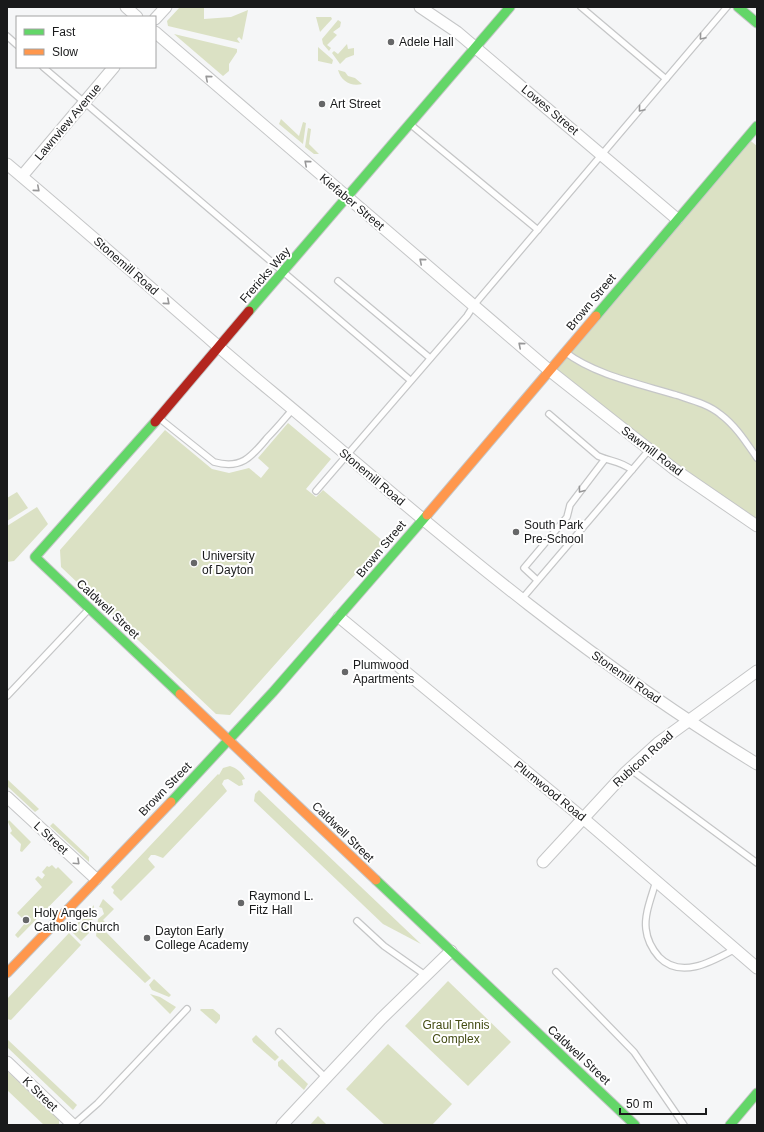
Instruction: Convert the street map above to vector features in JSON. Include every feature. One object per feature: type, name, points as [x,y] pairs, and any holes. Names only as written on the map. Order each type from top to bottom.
[{"type":"street","points":[[126,7],[136,16]]},
{"type":"street","points":[[156,19],[166,7]]},
{"type":"street","name":"Lowes Street","points":[[420,7],[451,27],[476,47],[677,219]]},
{"type":"street","name":"Frericks Way","points":[[36,557],[159,418],[510,7]]},
{"type":"street","points":[[738,7],[757,23]]},
{"type":"street","name":"Kiefaber Street","points":[[156,33],[550,371]]},
{"type":"street","name":"Lawnview Avenue","points":[[22,176],[113,68]]},
{"type":"street","name":"Brown Street","points":[[7,973],[228,741],[339,617],[550,371],[677,219],[755,130]]},
{"type":"street","name":"Stonemill Road","points":[[7,164],[346,455],[521,600],[589,651],[688,721],[757,764]]},
{"type":"street","name":"Sawmill Road","points":[[550,371],[649,450],[757,526]]},
{"type":"street","name":"Caldwell Street","points":[[36,557],[228,741],[635,1125]]},
{"type":"street","name":"Plumwood Road","points":[[339,617],[584,819],[756,966]]},
{"type":"street","name":"Rubicon Road","points":[[543,862],[630,768],[658,743],[757,671]]},
{"type":"street","name":"L Street","points":[[7,797],[96,879]]},
{"type":"street","points":[[282,1125],[426,975],[451,951]]},
{"type":"street","name":"K Street","points":[[7,1062],[73,1125]]},
{"type":"street","points":[[730,1125],[757,1093]]},
{"type":"lane","points":[[581,7],[666,80]]},
{"type":"lane","points":[[316,491],[410,380],[467,316],[474,305],[727,7]]},
{"type":"lane","points":[[7,36],[16,44]]},
{"type":"lane","points":[[44,68],[410,380]]},
{"type":"lane","points":[[410,124],[538,230]]},
{"type":"lane","points":[[338,281],[430,358]]},
{"type":"lane","points":[[565,352],[576,360],[596,369],[690,400],[713,410],[731,422],[742,435],[757,458]]},
{"type":"lane","points":[[159,418],[214,462],[224,465],[233,465],[251,457],[293,409]]},
{"type":"lane","points":[[549,414],[605,459],[623,463],[632,470]]},
{"type":"lane","points":[[521,600],[649,450]]},
{"type":"lane","points":[[537,580],[524,568],[567,517],[570,505],[605,459]]},
{"type":"lane","points":[[7,696],[90,608]]},
{"type":"lane","points":[[630,768],[757,863]]},
{"type":"lane","points":[[656,881],[646,920],[646,929],[649,941],[661,959],[671,965],[687,968],[712,962],[735,949]]},
{"type":"lane","points":[[357,921],[384,946],[426,975]]},
{"type":"lane","points":[[556,972],[634,1052],[684,1125]]},
{"type":"lane","points":[[73,1125],[98,1103],[187,1009]]},
{"type":"lane","points":[[279,1032],[326,1078]]},
{"type":"green space","points":[[180,7],[204,7],[204,19],[231,17],[248,10],[242,40],[239,37],[237,39],[240,43],[168,26],[167,21]]},
{"type":"green space","points":[[316,17],[331,17],[332,19],[320,32]]},
{"type":"green space","points":[[338,20],[341,22],[340,27],[333,32],[337,35],[327,45],[331,48],[329,51],[323,44],[322,39]]},
{"type":"green space","points":[[174,34],[237,49],[237,52],[229,64],[229,71],[223,76]]},
{"type":"green space","points":[[347,44],[348,49],[354,48],[354,55],[346,58],[340,64],[332,53],[334,51],[338,54]]},
{"type":"green space","points":[[318,47],[333,60],[332,64],[318,61]]},
{"type":"green space","points":[[338,70],[345,72],[348,76],[355,78],[362,84],[350,84],[341,77]]},
{"type":"green space","points":[[281,119],[299,136],[303,122],[306,123],[303,144],[279,124]]},
{"type":"green space","points":[[308,128],[311,129],[309,144],[319,154],[314,154],[305,147]]},
{"type":"green space","points":[[747,138],[757,146],[757,526],[550,371]]},
{"type":"green space","points":[[288,423],[331,459],[306,489],[316,497],[323,490],[384,542],[230,715],[216,714],[61,567],[60,550],[165,430],[212,469],[229,473],[249,468],[261,478],[269,468],[258,458]]},
{"type":"green space","points":[[17,492],[28,508],[7,521],[7,498]]},
{"type":"green space","points":[[37,507],[48,524],[14,561],[7,562],[7,526]]},
{"type":"green space","points":[[230,766],[237,769],[245,779],[242,780],[243,785],[239,786],[228,779],[224,780],[222,784],[227,791],[163,858],[151,855],[148,859],[155,867],[121,901],[113,893],[114,890],[111,887],[218,774],[219,775],[223,768]]},
{"type":"green space","points":[[7,779],[39,809],[35,812],[7,786]]},
{"type":"green space","points":[[259,790],[421,944],[383,924],[254,801],[255,794]]},
{"type":"green space","points":[[9,820],[31,842],[22,852],[20,851],[21,844],[10,833],[12,831],[8,822]]},
{"type":"green space","points":[[53,823],[89,857],[89,862],[50,826]]},
{"type":"green space","points":[[52,865],[56,869],[58,867],[73,882],[18,938],[15,935],[26,922],[17,913],[42,887],[35,879],[38,876],[42,879],[45,875],[42,872],[47,866],[49,867]]},
{"type":"green space","points":[[103,899],[114,909],[103,920],[108,925],[103,926],[103,929],[151,978],[145,983],[96,936],[98,919],[104,914],[102,908],[99,907]]},
{"type":"green space","points":[[94,905],[91,931],[81,941],[72,932],[76,928],[74,927]]},
{"type":"green space","points":[[69,933],[81,945],[11,1020],[7,1019],[7,999]]},
{"type":"green space","points":[[154,979],[171,995],[169,997],[152,990],[149,985]]},
{"type":"green space","name":"Graul Tennis Complex","points":[[448,981],[511,1042],[468,1086],[405,1026]]},
{"type":"green space","points":[[150,994],[160,997],[176,1007],[170,1014]]},
{"type":"green space","points":[[213,1009],[220,1015],[220,1019],[216,1024],[200,1010]]},
{"type":"green space","points":[[256,1035],[279,1057],[275,1061],[253,1042],[252,1039]]},
{"type":"green space","points":[[7,1039],[77,1105],[73,1110],[7,1047]]},
{"type":"green space","name":"Graul Tennis Complex","points":[[388,1044],[452,1104],[432,1125],[385,1125],[346,1089]]},
{"type":"green space","points":[[282,1059],[308,1084],[304,1090],[278,1066],[278,1062]]},
{"type":"green space","points":[[7,1071],[59,1120],[59,1125],[44,1125],[7,1090]]},
{"type":"green space","points":[[318,1116],[327,1125],[310,1125]]},
{"type":"traffic: fast","points":[[249,311],[510,7]]},
{"type":"traffic: fast","points":[[738,7],[757,23]]},
{"type":"traffic: fast","points":[[596,316],[757,126]]},
{"type":"traffic: fast","points":[[155,422],[35,557],[180,694]]},
{"type":"traffic: fast","points":[[171,802],[273,692],[427,515]]},
{"type":"traffic: fast","points":[[376,880],[635,1125]]},
{"type":"traffic: fast","points":[[730,1125],[757,1093]]},
{"type":"traffic: slow","points":[[427,515],[596,316]]},
{"type":"traffic: slow","points":[[180,694],[376,880]]},
{"type":"traffic: slow","points":[[7,973],[171,802]]},
{"type":"traffic: jam","points":[[155,422],[249,311]]},
{"type":"place","name":"Adele Hall","points":[[391,42]]},
{"type":"place","name":"Art Street","points":[[322,104]]},
{"type":"place","name":"South Park Pre-School","points":[[516,532]]},
{"type":"place","name":"University of Dayton","points":[[194,563]]},
{"type":"place","name":"Plumwood Apartments","points":[[345,672]]},
{"type":"place","name":"Raymond L. Fitz Hall","points":[[241,903]]},
{"type":"place","name":"Holy Angels Catholic Church","points":[[26,920]]},
{"type":"place","name":"Dayton Early College Academy","points":[[147,938]]}]
